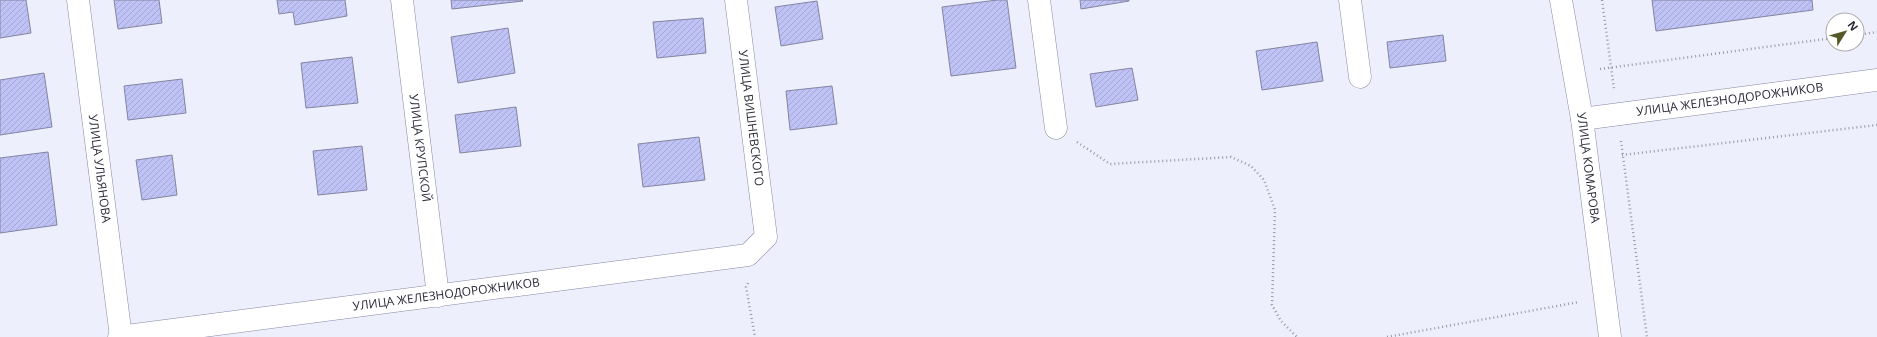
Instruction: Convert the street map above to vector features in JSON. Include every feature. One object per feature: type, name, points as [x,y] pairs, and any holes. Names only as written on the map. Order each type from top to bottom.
[{"type":"street","name":"УЛИЦА УЛЬЯНОВА","points":[[78,0],[120,337]]},
{"type":"street","name":"УЛИЦА КРУПСКОЙ","points":[[402,0],[438,296]]},
{"type":"street","name":"УЛИЦА ВИШНЕВСКОГО","points":[[736,0],[766,237]]},
{"type":"street","points":[[1039,0],[1056,128]]},
{"type":"street","points":[[1350,0],[1360,77]]},
{"type":"street","name":"УЛИЦА КОМАРОВА","points":[[1561,0],[1582,119],[1610,337]]},
{"type":"street","name":"УЛИЦА ЖЕЛЕЗНОДОРОЖНИКОВ","points":[[1582,119],[1877,80]]},
{"type":"street","name":"УЛИЦА ЖЕЛЕЗНОДОРОЖНИКОВ","points":[[120,337],[748,255],[766,237]]},
{"type":"path","points":[[1602,0],[1647,337]]},
{"type":"path","points":[[1865,34],[1877,32]]},
{"type":"path","points":[[1574,73],[1825,39]]},
{"type":"path","points":[[1622,155],[1877,125]]},
{"type":"path","points":[[1056,128],[1110,164],[1232,157],[1251,166],[1264,180],[1275,210],[1272,304],[1281,321],[1297,337]]},
{"type":"path","points":[[749,280],[746,287],[755,337]]},
{"type":"path","points":[[1387,337],[1605,297]]},
{"type":"building","points":[[0,0],[26,0],[31,33],[0,38]]},
{"type":"building","points":[[114,0],[159,0],[162,23],[118,29]]},
{"type":"building","points":[[277,0],[345,0],[347,16],[295,25],[293,12],[279,14]]},
{"type":"building","points":[[451,0],[522,0],[523,1],[452,9]]},
{"type":"building","points":[[1007,0],[1016,68],[951,76],[942,7]]},
{"type":"building","points":[[1080,0],[1129,0],[1129,1],[1081,9]]},
{"type":"building","points":[[1652,0],[1812,0],[1813,10],[1656,31]]},
{"type":"building","points":[[817,1],[823,39],[781,46],[775,7]]},
{"type":"building","points":[[703,18],[706,53],[657,58],[653,22]]},
{"type":"building","points":[[508,28],[515,73],[458,83],[451,37]]},
{"type":"building","points":[[1443,35],[1446,61],[1390,68],[1387,42]]},
{"type":"building","points":[[1317,42],[1323,81],[1262,90],[1256,51]]},
{"type":"building","points":[[352,57],[358,103],[306,108],[301,63]]},
{"type":"building","points":[[1132,68],[1138,100],[1096,107],[1090,74]]},
{"type":"building","points":[[44,73],[52,127],[0,135],[0,80]]},
{"type":"building","points":[[182,79],[186,113],[128,120],[124,86]]},
{"type":"building","points":[[832,86],[837,124],[790,130],[786,91]]},
{"type":"building","points":[[516,107],[521,146],[460,153],[455,115]]},
{"type":"building","points":[[699,137],[705,180],[643,187],[638,144]]},
{"type":"building","points":[[362,146],[367,190],[318,195],[313,151]]},
{"type":"building","points":[[48,152],[57,225],[0,233],[0,158]]},
{"type":"building","points":[[172,155],[177,195],[142,200],[136,160]]}]
